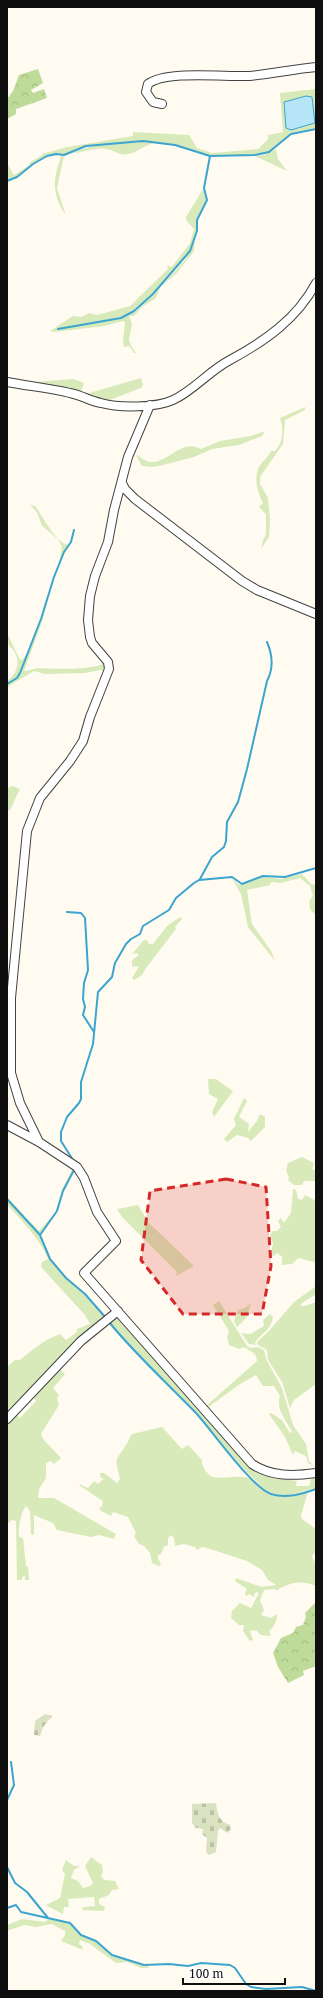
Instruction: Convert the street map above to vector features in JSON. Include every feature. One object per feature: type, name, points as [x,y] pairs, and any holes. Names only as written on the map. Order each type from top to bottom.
[{"type":"street","points":[[162,104],[153,102],[146,92],[148,84],[159,79],[175,76],[259,75],[316,67]]},
{"type":"street","points":[[7,382],[75,394],[102,404],[150,406],[174,400],[211,371],[268,338],[299,308],[310,294],[316,283]]},
{"type":"street","points":[[39,1142],[20,1103],[11,1073],[11,998],[27,831],[40,798],[70,761],[83,741],[109,669],[108,662],[92,643],[90,637],[88,608],[92,585],[108,542],[114,510],[132,445],[150,406]]},
{"type":"street","points":[[122,483],[125,489],[135,499],[242,581],[257,590],[316,614]]},
{"type":"street","points":[[7,1125],[39,1142],[80,1171],[97,1212],[116,1241],[84,1273],[252,1464],[269,1473],[288,1475],[316,1473]]},
{"type":"street","points":[[7,1419],[20,1403],[81,1341],[118,1311]]},
{"type":"highlighted area","points":[[226,1179],[266,1187],[271,1266],[262,1314],[183,1314],[141,1260],[150,1191]]},
{"type":"green space","points":[[38,69],[43,83],[31,90],[33,93],[44,89],[47,98],[16,109],[16,114],[7,119],[7,99],[13,91],[19,75]]},
{"type":"green space","points":[[316,89],[316,128],[291,133],[269,152],[255,155],[210,156],[175,145],[143,141],[86,146],[64,155],[56,154],[47,156],[7,181],[7,163],[14,175],[30,165],[29,163],[42,154],[67,147],[133,136],[133,132],[189,135],[197,148],[212,153],[258,149],[268,139],[268,135],[283,132],[280,93]],"holes":[[[312,97],[315,123],[284,109],[284,102]]]},
{"type":"green space","points":[[143,142],[154,143],[134,152],[125,154],[102,149],[72,153],[95,145]]},
{"type":"green space","points":[[276,149],[278,159],[287,171],[255,156],[264,155]]},
{"type":"green space","points":[[61,156],[64,156],[57,188],[66,216],[58,200],[55,186],[56,173]]},
{"type":"green space","points":[[203,189],[206,200],[196,220],[196,231],[190,250],[153,293],[133,310],[121,317],[53,330],[121,319],[135,312],[161,287],[155,299],[143,306],[134,316],[129,316],[132,324],[129,339],[131,346],[136,353],[134,353],[129,346],[124,347],[123,341],[125,322],[123,321],[104,326],[55,332],[50,331],[73,316],[81,317],[89,313],[97,315],[130,306],[168,269],[167,265],[171,267],[174,264],[190,243],[194,229],[186,220],[186,217]]},
{"type":"green space","points":[[195,241],[194,251],[176,274],[161,287],[186,259]]},
{"type":"green space","points":[[141,378],[143,385],[141,388],[102,403],[86,394]]},
{"type":"green space","points":[[73,379],[84,383],[80,395],[22,381],[34,382]]},
{"type":"green space","points":[[305,407],[305,410],[285,420],[283,444],[260,477],[260,484],[268,498],[270,521],[269,537],[261,549],[266,534],[266,514],[259,507],[263,503],[257,487],[256,478],[258,469],[271,451],[275,451],[280,444],[282,427],[280,418]]},
{"type":"green space","points":[[265,431],[262,436],[239,445],[212,449],[194,457],[153,467],[142,466],[136,455],[150,462],[157,462],[187,447],[194,446],[201,449],[220,441],[251,436]]},
{"type":"green space","points":[[30,505],[35,506],[59,540],[69,545],[59,563],[62,547],[58,539],[42,526],[37,512]]},
{"type":"green space","points":[[49,594],[43,619],[24,671],[39,668],[85,668],[102,664],[106,661],[106,671],[101,670],[85,673],[45,674],[34,671],[7,687],[7,684],[17,678],[20,673],[42,619]]},
{"type":"green space","points":[[7,633],[20,660],[23,659],[30,648],[17,678],[7,683],[7,681],[14,674],[17,659],[13,650],[9,646]]},
{"type":"green space","points":[[13,786],[20,789],[10,810],[7,811],[7,788]]},
{"type":"green space","points":[[302,874],[311,884],[316,885],[316,914],[311,911],[309,903],[313,896],[310,886],[300,878],[281,883],[271,882],[270,885],[247,890],[252,924],[271,951],[275,961],[248,927],[241,894],[232,878],[238,884],[242,885],[263,877],[281,879]]},
{"type":"green space","points":[[180,917],[182,919],[175,927],[176,929],[142,975],[134,980],[132,978],[138,966],[132,967],[132,960],[139,955],[137,953],[132,954],[144,940],[147,940],[149,944],[153,944],[167,926]]},
{"type":"green space","points":[[208,1079],[216,1079],[233,1091],[214,1117],[212,1112],[218,1099],[209,1094]]},
{"type":"green space","points":[[244,1098],[247,1101],[239,1117],[249,1124],[248,1132],[257,1121],[260,1114],[265,1117],[265,1127],[251,1141],[248,1138],[237,1135],[227,1142],[224,1139],[236,1125],[234,1119]]},
{"type":"green space","points":[[302,1157],[314,1163],[312,1169],[316,1171],[316,1181],[304,1181],[302,1185],[294,1185],[288,1180],[289,1178],[286,1170],[288,1163]]},
{"type":"green space","points":[[72,1167],[74,1169],[63,1190],[57,1211],[40,1235],[18,1212],[7,1197],[39,1231],[55,1213],[62,1189],[72,1170]]},
{"type":"green space","points":[[293,1189],[296,1190],[298,1199],[302,1200],[305,1195],[316,1201],[316,1260],[314,1262],[298,1258],[292,1264],[282,1265],[282,1257],[277,1253],[274,1256],[270,1255],[273,1244],[270,1235],[273,1231],[277,1231],[281,1227],[278,1221],[281,1218],[284,1223],[291,1213]]},
{"type":"green space","points":[[7,1200],[40,1235],[50,1260],[66,1278],[85,1294],[105,1318],[7,1417],[7,1367],[15,1360],[20,1360],[49,1339],[60,1334],[66,1340],[77,1332],[77,1329],[90,1324],[85,1315],[41,1267],[42,1262],[48,1259],[45,1251],[30,1230],[7,1204]]},
{"type":"green space","points":[[138,1205],[149,1223],[194,1266],[176,1276],[177,1272],[122,1217],[117,1209]]},
{"type":"green space","points":[[316,1286],[316,1294],[300,1306],[305,1306],[316,1302],[316,1384],[294,1400],[290,1408],[282,1382],[268,1360],[267,1350],[258,1345],[257,1342],[269,1331],[294,1302]]},
{"type":"green space","points":[[219,1301],[247,1346],[251,1348],[258,1347],[264,1350],[267,1361],[282,1388],[293,1425],[306,1444],[309,1461],[315,1467],[308,1463],[306,1456],[295,1451],[293,1455],[285,1437],[269,1414],[271,1413],[282,1420],[290,1433],[292,1432],[280,1410],[280,1396],[274,1386],[263,1386],[256,1375],[240,1384],[207,1408],[206,1406],[257,1361],[254,1354],[244,1347],[239,1349],[229,1345],[227,1337],[229,1331],[213,1305]]},
{"type":"green space","points":[[251,1303],[247,1317],[237,1327],[234,1321],[238,1310],[245,1308]]},
{"type":"green space","points":[[117,1313],[256,1471],[274,1478],[297,1481],[296,1486],[309,1486],[312,1476],[316,1475],[316,1488],[289,1495],[279,1495],[266,1491],[240,1465],[196,1413],[117,1332],[109,1322]]},
{"type":"green space","points":[[270,1314],[273,1317],[268,1328],[255,1342],[256,1345],[249,1344],[241,1333],[250,1334],[264,1326],[263,1320]]},
{"type":"green space","points":[[58,1367],[65,1374],[53,1388],[59,1395],[57,1399],[59,1405],[41,1434],[44,1440],[61,1458],[54,1464],[51,1461],[46,1463],[46,1478],[39,1489],[38,1498],[54,1498],[116,1534],[114,1539],[99,1535],[91,1537],[57,1530],[53,1523],[34,1515],[34,1535],[31,1534],[30,1511],[26,1506],[21,1516],[19,1537],[23,1538],[29,1580],[25,1580],[25,1576],[22,1577],[22,1580],[17,1580],[16,1521],[12,1520],[7,1524],[7,1423],[15,1414],[20,1418],[36,1401],[32,1395]]},
{"type":"green space","points":[[162,1427],[182,1449],[188,1445],[202,1460],[202,1465],[212,1477],[249,1478],[255,1481],[263,1490],[273,1496],[279,1497],[308,1492],[301,1515],[302,1519],[316,1529],[316,1554],[314,1553],[312,1557],[316,1564],[316,1586],[305,1583],[296,1583],[276,1591],[275,1589],[264,1590],[260,1600],[264,1610],[261,1615],[271,1618],[277,1614],[275,1624],[269,1631],[271,1636],[261,1635],[256,1630],[251,1630],[250,1632],[253,1640],[250,1641],[243,1631],[244,1625],[239,1625],[231,1618],[232,1611],[240,1603],[251,1608],[259,1593],[256,1592],[253,1597],[250,1594],[246,1596],[245,1593],[247,1589],[235,1581],[236,1578],[262,1587],[276,1585],[268,1580],[262,1570],[247,1561],[207,1548],[202,1547],[197,1550],[195,1547],[184,1544],[175,1546],[174,1538],[171,1535],[168,1538],[168,1545],[164,1547],[161,1554],[158,1555],[158,1559],[161,1564],[159,1566],[152,1563],[150,1553],[144,1546],[139,1544],[134,1536],[136,1533],[128,1517],[113,1512],[111,1516],[101,1511],[99,1508],[102,1506],[103,1501],[80,1486],[79,1484],[88,1488],[94,1481],[98,1484],[104,1480],[100,1476],[100,1473],[104,1473],[117,1483],[120,1479],[117,1461],[132,1434]]},
{"type":"green space","points":[[316,1602],[316,1666],[303,1671],[304,1675],[288,1683],[278,1667],[273,1653],[281,1638],[293,1633],[296,1627],[303,1625],[306,1617],[305,1613]]},
{"type":"green space","points":[[45,1714],[52,1716],[43,1727],[40,1736],[34,1735],[35,1721]]},
{"type":"green space","points":[[216,1803],[219,1817],[223,1822],[230,1825],[231,1829],[227,1833],[220,1828],[218,1831],[216,1852],[209,1855],[206,1852],[207,1838],[202,1834],[203,1829],[196,1828],[192,1823],[192,1804]]},
{"type":"green space","points":[[91,1857],[102,1865],[103,1872],[101,1876],[104,1880],[115,1881],[119,1889],[112,1890],[109,1895],[99,1899],[99,1904],[105,1907],[104,1911],[82,1910],[83,1907],[95,1906],[94,1897],[68,1899],[69,1907],[64,1907],[63,1914],[47,1906],[46,1905],[60,1898],[65,1874],[62,1870],[66,1860],[74,1866],[80,1866],[74,1870],[71,1878],[78,1881],[83,1888],[90,1886],[93,1883],[85,1866]]},
{"type":"green space","points":[[22,1919],[45,1922],[48,1919],[70,1923],[81,1935],[96,1942],[112,1955],[148,1966],[149,1968],[141,1968],[127,1962],[116,1963],[90,1944],[80,1940],[79,1944],[82,1946],[83,1950],[61,1941],[65,1935],[65,1931],[52,1924],[36,1927],[24,1925],[7,1931],[7,1925]]},
{"type":"water","points":[[306,96],[312,97],[315,123],[291,130],[286,128],[284,102]]},
{"type":"waterway","points":[[7,181],[17,177],[33,164],[47,156],[56,154],[64,155],[86,146],[143,141],[175,145],[210,156],[255,155],[269,152],[291,134],[316,129]]},
{"type":"waterway","points":[[58,329],[121,318],[134,311],[153,294],[190,251],[197,231],[197,220],[207,200],[204,188],[210,156]]},
{"type":"waterway","points":[[7,684],[17,678],[20,673],[41,619],[54,577],[64,552],[71,542],[74,530]]},
{"type":"waterway","points":[[200,879],[212,857],[224,847],[226,841],[227,822],[238,802],[267,681],[272,667],[271,652],[267,642]]},
{"type":"waterway","points":[[73,1160],[61,1141],[61,1132],[67,1117],[81,1099],[81,1082],[93,1044],[98,992],[112,977],[115,963],[126,944],[140,934],[143,926],[169,910],[176,898],[199,880],[232,877],[242,884],[263,876],[285,877],[316,868]]},
{"type":"waterway","points":[[67,912],[81,913],[85,918],[88,970],[84,983],[83,999],[85,1007],[83,1015],[94,1032]]},
{"type":"waterway","points":[[40,1235],[57,1211],[63,1191],[74,1170]]},
{"type":"waterway","points":[[7,1199],[40,1235],[50,1259],[66,1278],[85,1294],[106,1318]]},
{"type":"waterway","points":[[109,1322],[140,1357],[195,1412],[253,1481],[271,1494],[282,1496],[300,1494],[316,1489]]},
{"type":"waterway","points":[[7,1800],[14,1785],[11,1762]]},
{"type":"waterway","points":[[7,1867],[15,1883],[27,1892],[48,1918]]},
{"type":"waterway","points":[[7,1908],[16,1905],[21,1912],[70,1923],[81,1935],[96,1941],[112,1955],[144,1965],[169,1964],[188,1966],[201,1963],[230,1965],[235,1968],[246,1984],[251,1987],[266,1989],[302,1987],[316,1991]]}]
